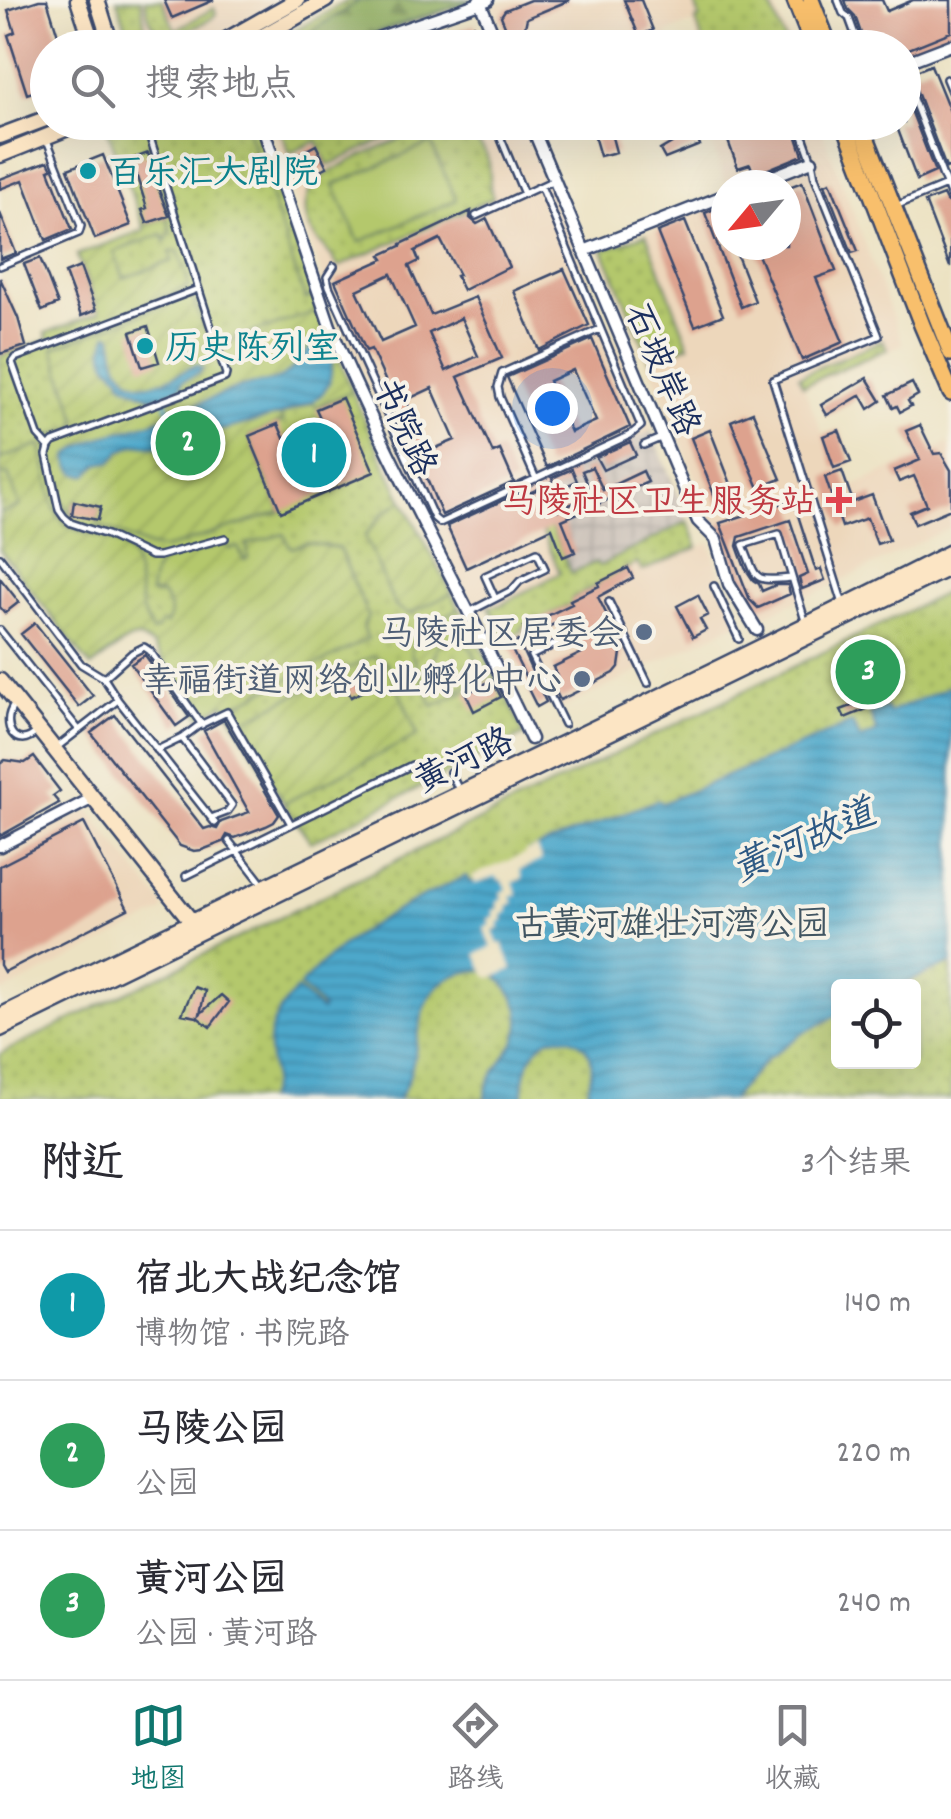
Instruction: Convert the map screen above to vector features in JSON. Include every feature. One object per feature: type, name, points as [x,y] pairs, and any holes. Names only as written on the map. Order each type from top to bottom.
[{"type":"main road","points":[[78,0],[87,30]]},
{"type":"main road","points":[[97,0],[107,30]]},
{"type":"main road","points":[[255,30],[298,0]]},
{"type":"main road","points":[[264,30],[326,0]]},
{"type":"main road","points":[[794,0],[806,30]]},
{"type":"main road","points":[[810,0],[822,30]]},
{"type":"main road","points":[[0,136],[30,125]]},
{"type":"main road","points":[[0,155],[38,140]]},
{"type":"main road","points":[[851,140],[951,393]]},
{"type":"main road","points":[[867,140],[946,328],[951,353]]},
{"type":"main road","name":"黄河路","points":[[809,631],[844,606],[951,552]]},
{"type":"main road","name":"黄河路","points":[[2,1010],[195,926],[809,631],[951,567]]},
{"type":"main road","points":[[0,681],[195,926]]},
{"type":"main road","name":"黄河路","points":[[0,1030],[264,886],[463,799]]},
{"type":"street","points":[[406,30],[482,1],[492,30]]},
{"type":"street","points":[[921,56],[951,45]]},
{"type":"street","name":"书院路","points":[[267,140],[326,314],[356,386],[532,740]]},
{"type":"street","name":"石坡岸路","points":[[537,140],[698,520],[716,539],[729,584],[757,630]]},
{"type":"street","points":[[788,170],[812,160]]},
{"type":"street","points":[[584,251],[711,201]]},
{"type":"street","points":[[0,846],[93,798]]},
{"type":"lane","points":[[838,0],[853,30]]},
{"type":"lane","points":[[946,80],[951,91]]},
{"type":"lane","points":[[921,117],[951,197]]},
{"type":"lane","points":[[0,266],[79,233],[81,226],[47,140]]},
{"type":"lane","points":[[150,140],[226,374],[53,442],[47,455],[59,510],[71,523],[151,556],[225,538]]},
{"type":"lane","points":[[502,140],[524,194]]},
{"type":"lane","points":[[805,140],[815,177],[879,336],[773,380],[844,606]]},
{"type":"lane","points":[[476,216],[554,180]]},
{"type":"lane","points":[[894,206],[949,184]]},
{"type":"lane","points":[[334,266],[327,278],[329,286],[440,523],[630,436],[641,426],[540,186]]},
{"type":"lane","points":[[49,447],[38,434],[12,362],[198,289]]},
{"type":"lane","points":[[536,479],[500,397],[498,379],[502,373],[601,328]]},
{"type":"lane","points":[[356,386],[371,379]]},
{"type":"lane","points":[[644,445],[662,437]]},
{"type":"lane","points":[[792,578],[756,578],[743,545],[779,534],[809,631]]},
{"type":"lane","points":[[468,612],[496,598],[512,590],[520,581],[545,569],[537,552],[485,576],[496,598]]},
{"type":"lane","points":[[0,556],[81,664],[104,678],[213,820],[232,805],[182,738]]},
{"type":"lane","points":[[714,586],[739,639]]},
{"type":"lane","points":[[609,602],[648,683]]},
{"type":"lane","points":[[0,630],[79,730]]},
{"type":"lane","points":[[564,724],[530,656],[569,636]]},
{"type":"lane","points":[[104,678],[144,647],[202,724]]},
{"type":"lane","points":[[53,750],[118,700]]},
{"type":"lane","points":[[17,704],[10,706],[4,717],[3,732],[24,740],[38,731]]},
{"type":"lane","points":[[157,750],[227,712],[291,824]]},
{"type":"lane","points":[[186,876],[412,765]]},
{"type":"lane","points":[[450,772],[463,799]]},
{"type":"lane","points":[[229,842],[264,886]]},
{"type":"shaded area","points":[[121,0],[285,0],[235,30],[131,30]]},
{"type":"shaded area","points":[[508,0],[772,0],[785,30],[695,30],[693,23],[675,30],[505,30],[494,5]]},
{"type":"shaded area","points":[[277,140],[528,140],[652,431],[524,489],[560,573],[477,613],[434,529],[328,295]]},
{"type":"shaded area","points":[[590,140],[615,140],[619,155],[596,161]]},
{"type":"shaded area","points":[[711,140],[825,140],[903,344],[804,388],[823,434],[839,429],[851,462],[843,466],[852,487],[948,443],[951,527],[759,617],[745,603],[601,251],[711,206],[711,260],[801,260],[801,170],[721,170]]},
{"type":"shaded area","points":[[652,431],[688,521],[598,566],[595,562],[571,573],[533,485]]},
{"type":"shaded area","points":[[710,542],[724,586],[741,621],[560,710],[556,702],[545,708],[543,704],[537,707],[526,685],[531,682],[528,676],[534,673],[515,635],[520,628],[571,604],[570,600],[637,563],[642,571]]},
{"type":"shaded area","points":[[88,810],[164,905],[163,912],[3,992],[0,855]]},
{"type":"green space","points":[[117,0],[141,0],[145,28],[127,30]]},
{"type":"green space","points":[[145,0],[162,0],[175,30],[156,30],[150,22]]},
{"type":"green space","points":[[349,0],[478,0],[389,30],[296,30]]},
{"type":"green space","points":[[360,0],[467,0],[383,30],[312,30]]},
{"type":"green space","points":[[694,0],[768,0],[781,30],[699,30],[696,20],[700,18]]},
{"type":"green space","points":[[214,8],[216,14],[189,30],[175,30]]},
{"type":"green space","points":[[111,140],[261,140],[325,322],[368,428],[524,735],[311,842],[225,704],[201,717],[153,646],[139,637],[128,640],[91,667],[0,550],[0,356],[48,340],[46,333],[99,313],[77,255],[145,230]]},
{"type":"green space","points":[[251,140],[261,140],[315,296],[305,299]]},
{"type":"green space","points":[[284,140],[384,140],[328,165],[317,141],[290,153]]},
{"type":"green space","points":[[399,140],[475,140],[487,156],[493,198],[338,267],[308,224],[308,195],[320,179],[334,170]]},
{"type":"green space","points":[[431,143],[456,200],[359,242],[334,185]]},
{"type":"green space","points":[[167,217],[171,233],[165,241],[162,234],[114,252],[124,278],[172,261],[170,252],[178,251],[188,287],[50,342],[46,333],[99,313],[77,255],[144,230],[143,225]]},
{"type":"green space","points":[[646,234],[689,345],[651,361],[603,250]]},
{"type":"green space","points":[[187,296],[195,303],[211,347],[320,310],[352,391],[316,407],[313,402],[281,415],[283,422],[249,436],[281,512],[164,549],[97,525],[100,507],[75,501],[71,515],[62,500],[49,436],[75,427],[77,418],[53,348]]},
{"type":"green space","points":[[883,340],[887,349],[803,385],[799,376]]},
{"type":"green space","points":[[40,445],[54,505],[62,521],[79,531],[118,543],[131,556],[142,610],[152,632],[161,623],[167,624],[170,615],[163,596],[150,593],[160,562],[226,543],[229,549],[238,547],[244,560],[248,558],[247,544],[284,534],[292,548],[307,543],[339,548],[368,616],[363,627],[368,639],[228,709],[224,704],[201,717],[153,646],[144,639],[126,641],[91,667],[0,550],[0,514],[20,506],[8,474],[0,476],[0,459]]},
{"type":"green space","points":[[533,485],[571,573],[596,562],[599,566],[688,521],[698,547],[642,571],[637,563],[506,639],[489,607],[560,573],[524,489]]},
{"type":"green space","points":[[403,500],[452,593],[409,614],[395,606],[365,536],[383,513]]},
{"type":"green space","name":"古黄河雄壮河湾公园","points":[[951,590],[951,1099],[0,1099],[0,1054]]},
{"type":"green space","points":[[460,608],[496,676],[433,706],[411,653],[415,631]],"holes":[[[455,637],[474,653],[479,678],[457,689],[443,680],[433,659],[438,645]]]},
{"type":"green space","points":[[373,656],[387,663],[418,735],[284,803],[237,724]]},
{"type":"water","points":[[108,334],[119,366],[136,382],[156,383],[197,365],[203,368],[182,381],[181,387],[153,398],[127,386],[107,363],[104,347]]},
{"type":"water","points":[[323,341],[332,358],[331,372],[329,383],[313,401],[280,415],[167,448],[136,444],[120,451],[112,461],[98,464],[88,475],[80,475],[71,468],[68,456],[87,443],[244,386],[284,376],[310,348]]},
{"type":"water","name":"黄河故道","points":[[951,686],[951,963],[915,979],[831,979],[831,1019],[767,1059],[731,1099],[588,1099],[592,1064],[588,1051],[576,1041],[561,1037],[545,1041],[531,1058],[523,1099],[485,1099],[491,1078],[518,1033],[520,1017],[516,1000],[502,981],[477,971],[447,979],[434,990],[398,1099],[267,1099],[272,1077],[271,1029],[278,1014],[297,989],[321,1011],[323,1008],[300,986],[356,935],[466,876],[470,883],[531,857],[528,851],[657,800],[663,803],[852,723],[860,739],[877,732],[870,714],[886,707],[889,713]]},
{"type":"pier","points":[[536,847],[542,860],[520,870],[523,878],[513,883],[518,894],[511,897],[514,903],[507,906],[509,911],[498,923],[500,928],[493,932],[513,969],[491,978],[486,976],[476,954],[492,947],[484,928],[491,925],[488,919],[495,916],[497,902],[503,899],[500,893],[507,889],[496,876],[475,884],[472,876]]},
{"type":"building","points":[[47,0],[56,30],[30,30],[27,94],[8,35],[15,32],[8,10]]},
{"type":"building","points":[[164,0],[214,0],[172,18]]},
{"type":"building","points":[[530,0],[570,0],[527,18],[524,30],[507,30],[501,16],[505,10]]},
{"type":"building","points":[[624,0],[641,0],[653,30],[636,30]]},
{"type":"building","points":[[845,0],[882,0],[887,11],[913,0],[951,0],[951,32],[921,44],[921,30],[860,30]]},
{"type":"building","points":[[931,65],[951,114],[951,166],[946,168],[921,102],[921,69]]},
{"type":"building","points":[[921,136],[935,172],[917,180],[902,140],[921,140]]},
{"type":"building","points":[[595,140],[613,140],[616,152],[600,156]]},
{"type":"building","points":[[677,140],[698,140],[700,145],[665,159],[660,150]]},
{"type":"building","points":[[728,140],[798,140],[803,155],[766,170],[752,170],[750,164],[738,168]]},
{"type":"building","points":[[316,145],[327,167],[310,175],[299,154]]},
{"type":"building","points":[[148,153],[169,216],[147,223],[142,210],[147,208],[136,174],[131,176],[126,161]]},
{"type":"building","points":[[103,155],[131,225],[95,239],[68,169]]},
{"type":"building","points":[[48,161],[72,229],[46,240],[23,180],[0,189],[0,179]]},
{"type":"building","points":[[801,182],[836,271],[816,278],[843,342],[802,360],[760,260],[801,260]]},
{"type":"building","points":[[830,182],[858,251],[852,253],[825,184]]},
{"type":"building","points":[[943,195],[951,203],[950,267],[925,202]]},
{"type":"building","points":[[471,211],[470,218],[477,224],[487,219],[509,267],[463,290],[440,239],[415,251],[419,261],[409,266],[431,315],[475,297],[502,358],[458,377],[493,453],[500,450],[514,482],[442,515],[390,406],[396,404],[371,349],[366,351],[335,281],[384,259],[381,255]],"holes":[[[391,274],[415,327],[381,342],[357,290]],[[461,318],[478,356],[446,371],[429,333]],[[432,388],[455,440],[429,451],[406,400]]]},
{"type":"building","points":[[0,213],[16,253],[0,259]]},
{"type":"building","points":[[685,221],[723,315],[695,326],[657,232]]},
{"type":"building","points":[[40,258],[58,304],[42,311],[24,264]]},
{"type":"building","points":[[723,260],[739,260],[755,301],[741,307]]},
{"type":"building","points":[[80,267],[96,310],[81,316],[65,273]]},
{"type":"building","points":[[564,269],[589,325],[539,350],[514,291]]},
{"type":"building","points":[[0,278],[26,346],[0,354]]},
{"type":"building","points":[[148,326],[159,362],[142,367],[131,332]]},
{"type":"building","points":[[592,339],[630,427],[547,467],[507,377]],"holes":[[[573,370],[596,421],[571,432],[549,381]]]},
{"type":"building","points":[[867,378],[881,401],[869,409],[861,395],[827,415],[821,405]]},
{"type":"building","points":[[912,383],[918,395],[908,401],[911,406],[900,412],[897,406],[893,408],[887,395]]},
{"type":"building","points":[[342,398],[374,472],[281,512],[249,436],[278,424],[284,438],[322,422],[316,409]]},
{"type":"building","points":[[753,412],[781,479],[759,488],[731,421]]},
{"type":"building","points":[[920,425],[934,454],[941,453],[951,470],[951,509],[915,524],[910,512],[927,505],[914,476],[899,482],[894,471],[920,460],[906,431]]},
{"type":"building","points":[[710,430],[736,497],[718,504],[691,438]]},
{"type":"building","points":[[839,430],[851,462],[834,468],[823,436]]},
{"type":"building","points":[[630,442],[636,455],[603,470],[596,457]]},
{"type":"building","points":[[592,467],[603,490],[643,471],[648,482],[562,520],[575,552],[563,557],[552,528],[466,568],[447,526],[519,493],[520,497],[536,490],[572,469],[577,481],[551,493],[558,510],[592,495],[582,471]]},
{"type":"building","points":[[842,471],[853,502],[872,495],[889,540],[877,544],[867,518],[842,527],[825,477]]},
{"type":"building","points":[[793,500],[816,571],[821,569],[825,580],[802,589],[799,578],[808,574],[790,520],[739,537],[737,546],[745,568],[762,591],[788,585],[790,594],[758,608],[750,600],[720,523]]},
{"type":"building","points":[[74,501],[101,507],[98,520],[72,515]]},
{"type":"building","points":[[628,568],[633,578],[598,597],[622,646],[619,667],[560,700],[550,680],[557,677],[553,667],[582,653],[575,635],[565,619],[528,636],[524,627],[572,604],[570,600]]},
{"type":"building","points":[[0,578],[19,602],[5,613],[0,607]]},
{"type":"building","points":[[698,595],[708,615],[700,619],[706,630],[693,637],[677,606]]},
{"type":"building","points":[[35,623],[93,696],[79,707],[21,634]]},
{"type":"building","points":[[518,641],[546,702],[537,707],[510,646]]},
{"type":"building","points":[[145,655],[189,717],[176,726],[131,664]]},
{"type":"building","points":[[369,672],[375,685],[351,697],[345,685]]},
{"type":"building","points":[[492,680],[501,697],[474,711],[466,694]]},
{"type":"building","points":[[868,692],[874,706],[845,718],[841,710],[862,702],[860,695]]},
{"type":"building","points":[[115,715],[204,829],[217,829],[221,822],[249,812],[204,731],[224,720],[279,815],[266,826],[235,838],[227,835],[223,842],[202,850],[180,846],[91,733]]},
{"type":"building","points":[[34,757],[60,791],[53,796],[59,803],[0,836],[0,764],[5,760],[25,763]]},
{"type":"building","points":[[84,823],[128,909],[4,972],[0,965],[0,866]]},
{"type":"building","points":[[194,987],[205,991],[200,1014],[221,995],[229,1002],[210,1027],[197,1017],[182,1014]]},
{"type":"waterway","points":[[163,395],[171,415]]},
{"type":"place","name":"百乐汇大剧院","points":[[88,171]]},
{"type":"place","name":"历史陈列室","points":[[145,346]]},
{"type":"place","name":"马陵公园","points":[[188,443]]},
{"type":"place","name":"宿北大战纪念馆","points":[[314,455]]},
{"type":"place","name":"马陵社区卫生服务站","points":[[839,500]]},
{"type":"place","name":"马陵社区居委会","points":[[644,632]]},
{"type":"place","name":"黄河公园","points":[[868,672]]},
{"type":"place","name":"幸福街道网络创业孵化中心","points":[[582,679]]}]
